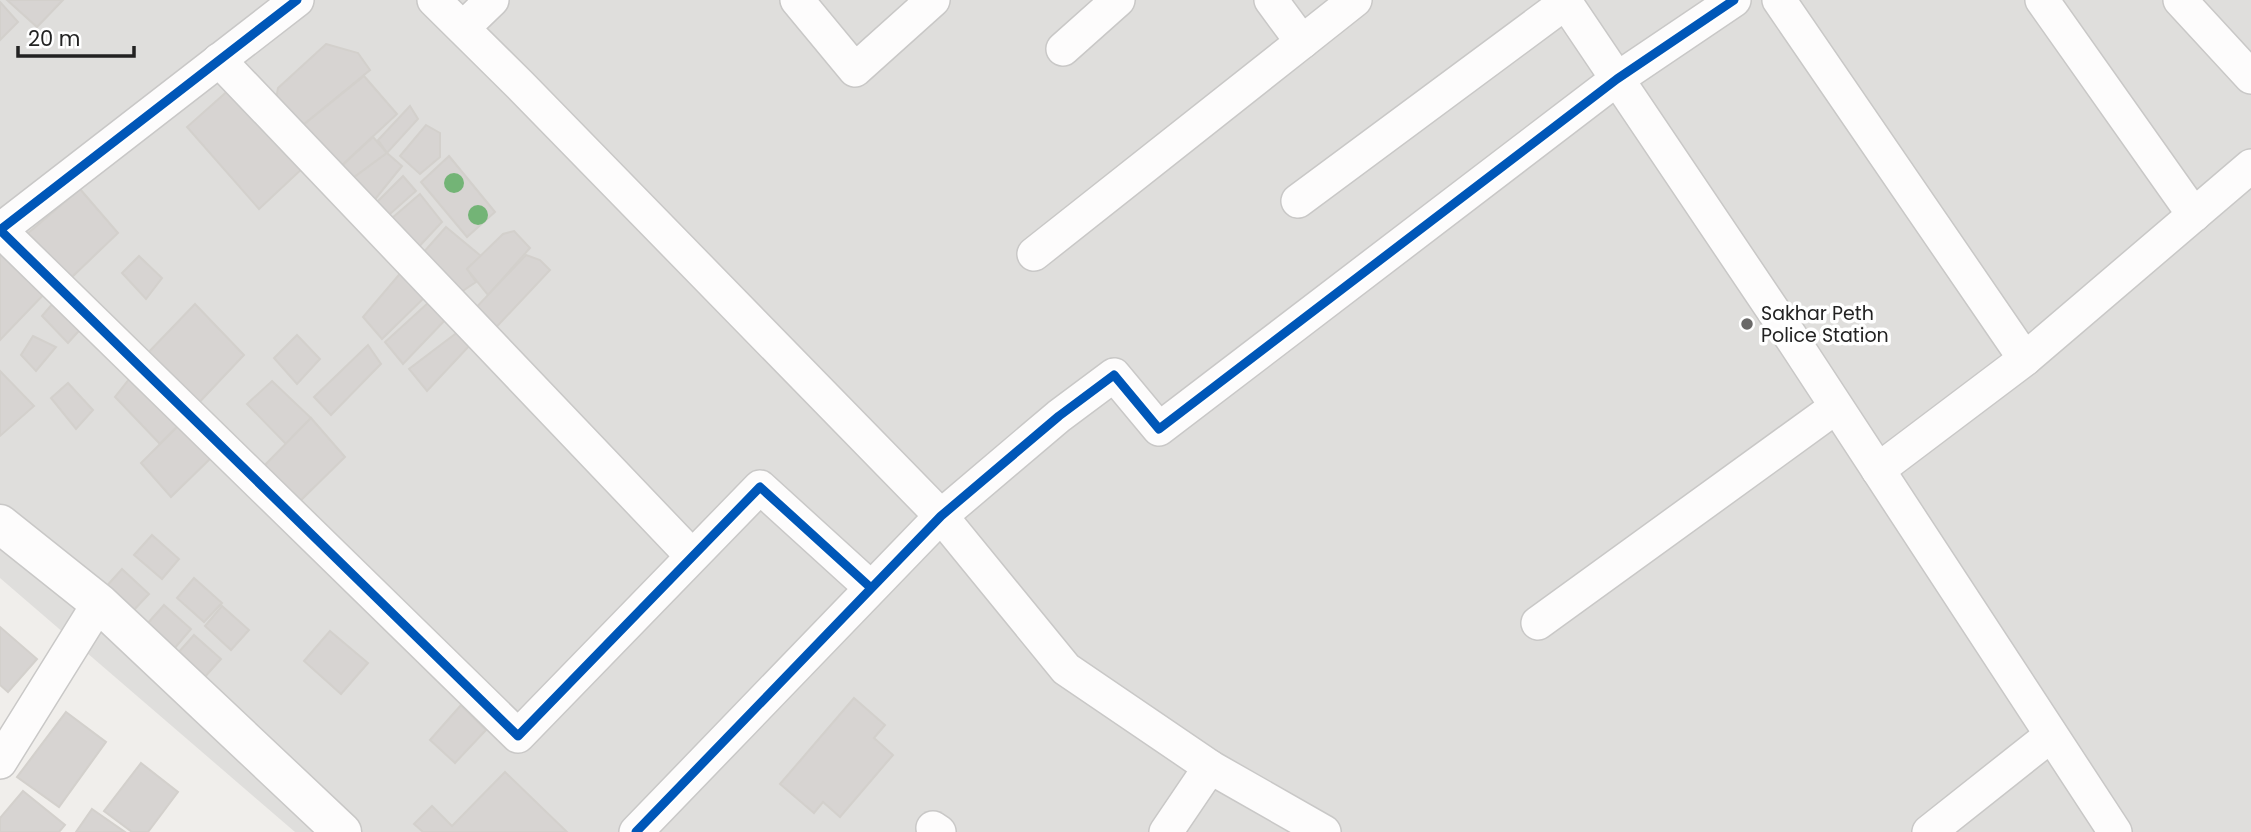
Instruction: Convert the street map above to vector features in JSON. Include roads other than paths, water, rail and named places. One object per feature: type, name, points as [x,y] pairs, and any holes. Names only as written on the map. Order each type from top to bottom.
[{"type":"street","points":[[297,0],[1,230],[518,736],[760,487],[871,588]]},
{"type":"street","points":[[434,0],[941,516],[1066,669],[1210,767],[1324,832]]},
{"type":"street","points":[[463,29],[492,0]]},
{"type":"street","points":[[797,0],[855,70],[933,0]]},
{"type":"street","points":[[1063,49],[1118,0]]},
{"type":"street","points":[[1271,0],[1302,41]]},
{"type":"street","points":[[1034,254],[1355,0]]},
{"type":"street","points":[[636,832],[941,516],[1059,416],[1114,375],[1158,429],[1618,79],[1734,0]]},
{"type":"street","points":[[1779,0],[2025,359]]},
{"type":"street","points":[[2042,0],[2194,215]]},
{"type":"street","points":[[2180,0],[2251,77]]},
{"type":"street","points":[[1298,201],[1564,1],[1878,470],[2115,832]]},
{"type":"street","points":[[219,60],[692,556]]},
{"type":"street","points":[[1878,470],[2025,359],[2251,166]]},
{"type":"street","points":[[1538,623],[1836,407]]},
{"type":"street","points":[[0,524],[99,603],[342,832]]},
{"type":"street","points":[[0,762],[99,603]]},
{"type":"street","points":[[1929,832],[2050,736]]},
{"type":"street","points":[[1166,832],[1210,767]]},
{"type":"place","name":"Sakhar Peth Police Station","points":[[1747,324]]}]
